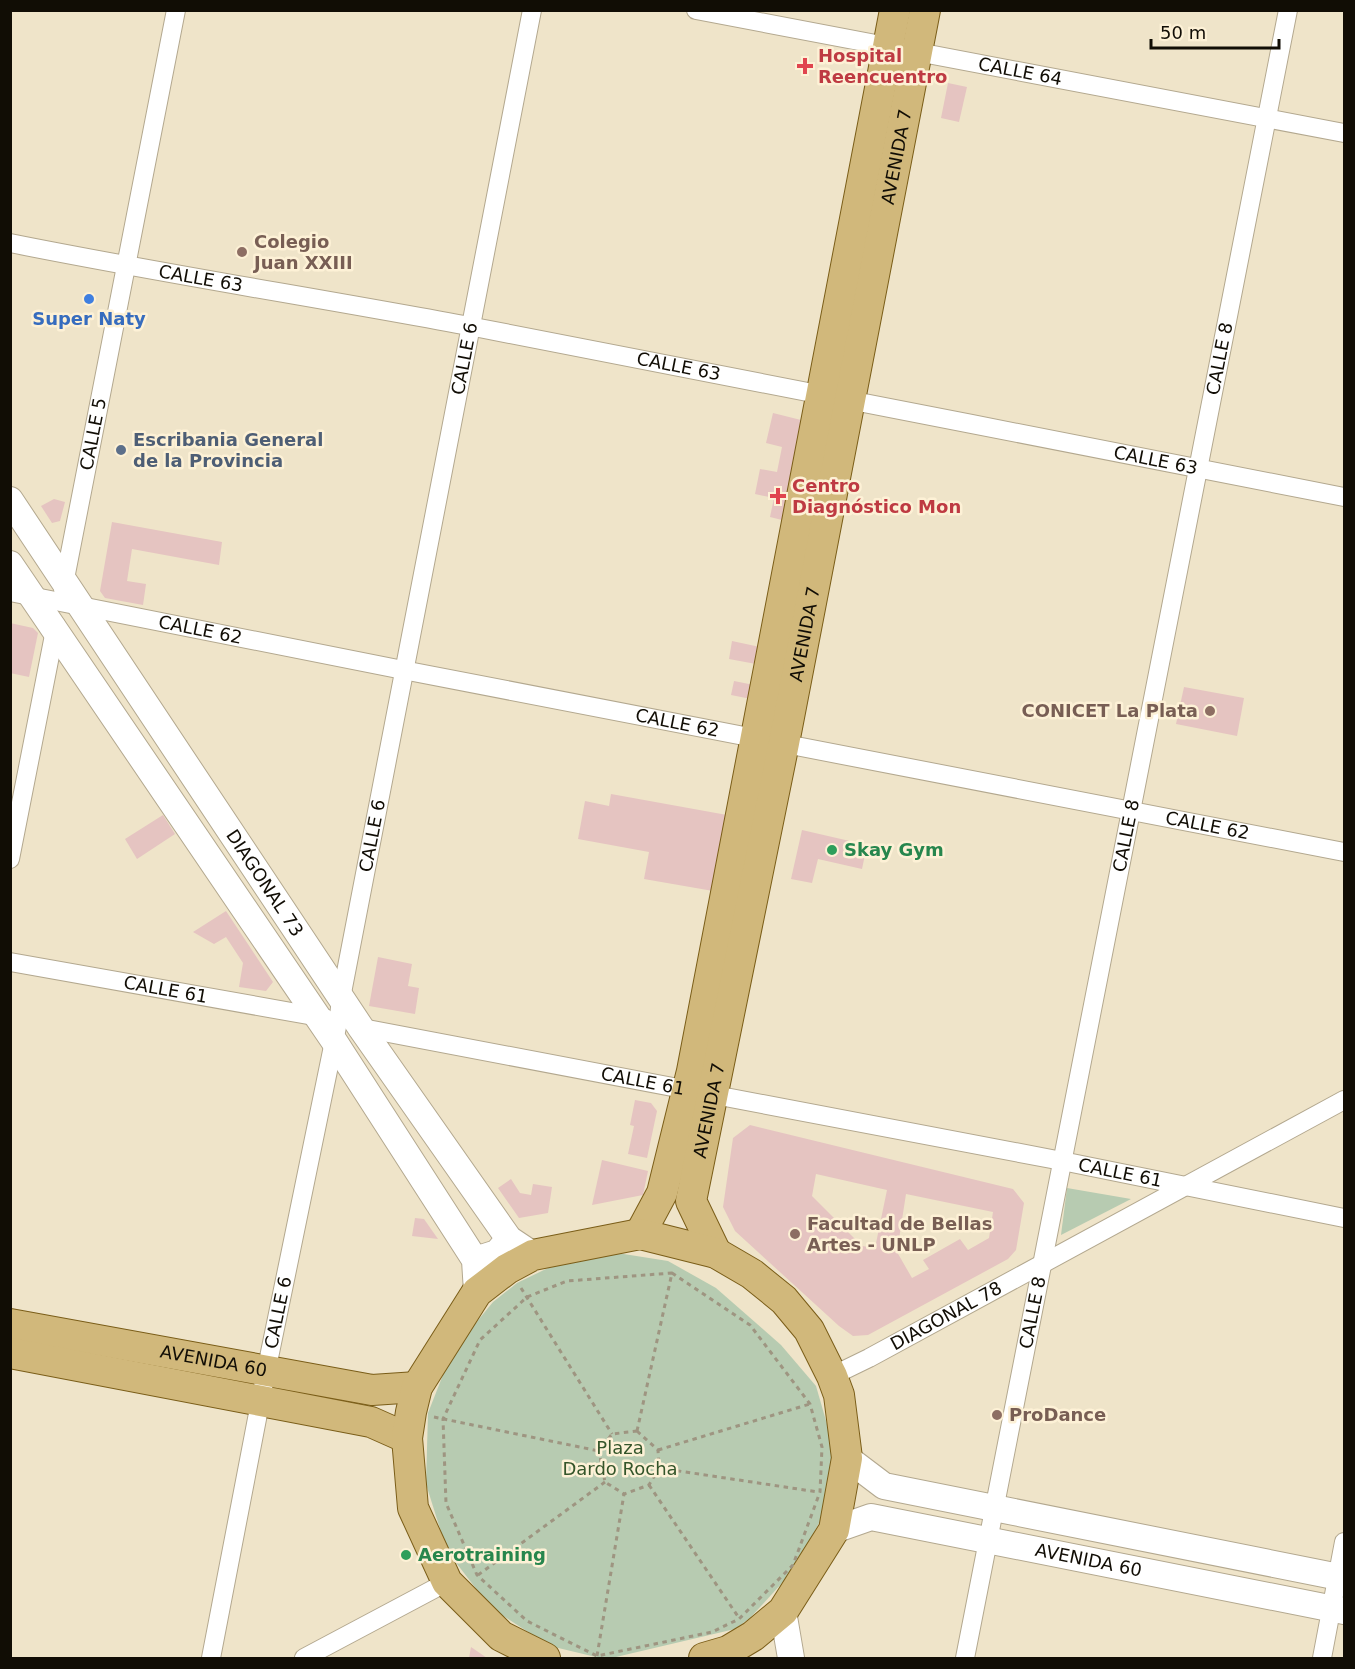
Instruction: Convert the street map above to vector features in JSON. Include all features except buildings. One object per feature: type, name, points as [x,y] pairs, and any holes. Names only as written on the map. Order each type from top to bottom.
[{"type":"main road","name":"AVENIDA 7","points":[[895,10],[903,48]]},
{"type":"main road","name":"AVENIDA 7","points":[[716,1253],[691,1201],[700,1094],[903,48],[925,10]]},
{"type":"main road","name":"DIAGONAL 73","points":[[10,500],[338,1021],[475,1260],[477,1292]]},
{"type":"main road","name":"DIAGONAL 73","points":[[10,564],[22,595],[55,630],[338,1021],[521,1247]]},
{"type":"main road","name":"AVENIDA 7","points":[[640,1234],[662,1193],[700,1094]]},
{"type":"main road","points":[[475,1260],[521,1247],[640,1234],[716,1253],[752,1274],[784,1300],[808,1330],[832,1376],[839,1395],[847,1458],[834,1530],[783,1611],[753,1636],[723,1656]]},
{"type":"main road","points":[[521,1247],[507,1269],[477,1292],[412,1412],[413,1508],[447,1582],[501,1636],[545,1659]]},
{"type":"main road","name":"AVENIDA 60","points":[[10,1324],[372,1390],[412,1412]]},
{"type":"main road","name":"AVENIDA 60","points":[[10,1353],[371,1422],[412,1412]]},
{"type":"main road","points":[[371,1422],[378,1408],[372,1390]]},
{"type":"main road","name":"AVENIDA 60","points":[[847,1458],[884,1486],[1341,1578]]},
{"type":"main road","name":"AVENIDA 60","points":[[834,1530],[871,1517],[1338,1609]]},
{"type":"main road","points":[[783,1611],[790,1659]]},
{"type":"street","name":"CALLE 5","points":[[10,859],[55,630],[69,597],[126,266],[176,10]]},
{"type":"street","name":"CALLE 6","points":[[211,1659],[266,1372],[338,1021],[532,10]]},
{"type":"street","name":"CALLE 64","points":[[696,10],[1344,133]]},
{"type":"street","name":"CALLE 8","points":[[965,1659],[1288,10]]},
{"type":"street","name":"CALLE 63","points":[[10,243],[836,396],[1344,496]]},
{"type":"street","name":"CALLE 62","points":[[22,595],[69,597],[404,670],[1344,852]]},
{"type":"street","name":"CALLE 61","points":[[10,962],[338,1021],[700,1094],[1062,1161],[1344,1218]]},
{"type":"street","name":"DIAGONAL 78","points":[[832,1376],[1344,1100]]},
{"type":"street","points":[[1322,1659],[1338,1609],[1344,1542]]},
{"type":"street","points":[[304,1659],[447,1582]]},
{"type":"path","points":[[637,1431],[672,1273]]},
{"type":"path","points":[[672,1273],[750,1325],[810,1404],[822,1447],[820,1492],[793,1565],[739,1619],[712,1632],[597,1656],[527,1621],[477,1575],[446,1503],[443,1419],[480,1340],[526,1297],[567,1281],[672,1273]]},
{"type":"path","points":[[526,1297],[612,1434]]},
{"type":"path","points":[[658,1450],[810,1404]]},
{"type":"path","points":[[412,1412],[598,1450]]},
{"type":"path","points":[[598,1450],[612,1434],[637,1431],[658,1450],[659,1468],[649,1485],[624,1494]]},
{"type":"path","points":[[598,1450],[605,1482],[624,1494]]},
{"type":"path","points":[[659,1468],[820,1492]]},
{"type":"path","points":[[477,1575],[605,1482]]},
{"type":"path","points":[[649,1485],[739,1619]]},
{"type":"path","points":[[597,1656],[624,1494]]},
{"type":"green space","points":[[1067,1188],[1131,1199],[1061,1235]]},
{"type":"green space","name":"Plaza Dardo Rocha","points":[[611,1252],[668,1261],[716,1288],[781,1345],[816,1386],[833,1445],[825,1512],[793,1571],[750,1618],[735,1629],[616,1657],[600,1658],[550,1646],[491,1608],[447,1551],[426,1484],[428,1413],[452,1352],[493,1302],[517,1283],[548,1268]]},
{"type":"place","name":"Hospital Reencuentro","points":[[805,66]]},
{"type":"place","name":"Colegio Juan XXIII","points":[[242,252]]},
{"type":"place","name":"Super Naty","points":[[89,299]]},
{"type":"place","name":"Escribania General de la Provincia","points":[[121,450]]},
{"type":"place","name":"Centro Diagnóstico Mon","points":[[778,496]]},
{"type":"place","name":"CONICET La Plata","points":[[1210,711]]},
{"type":"place","name":"Skay Gym","points":[[832,850]]},
{"type":"place","name":"Facultad de Bellas Artes - UNLP","points":[[795,1234]]},
{"type":"place","name":"ProDance","points":[[997,1415]]},
{"type":"place","name":"Aerotraining","points":[[406,1555]]}]
